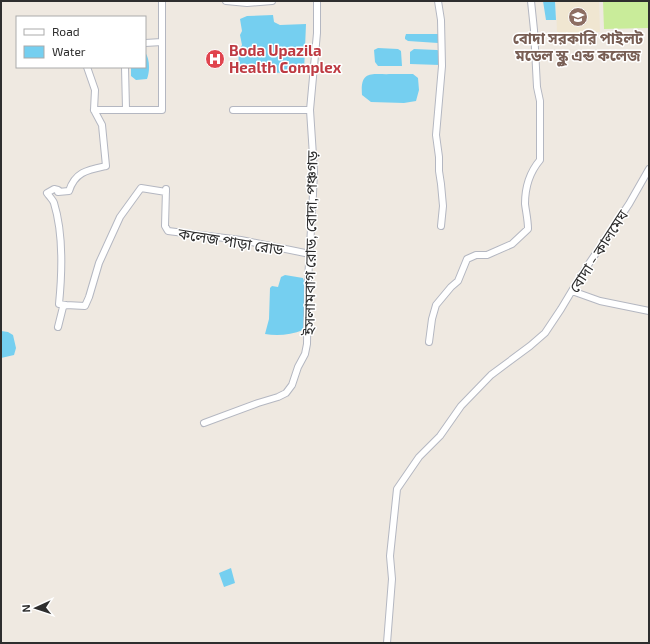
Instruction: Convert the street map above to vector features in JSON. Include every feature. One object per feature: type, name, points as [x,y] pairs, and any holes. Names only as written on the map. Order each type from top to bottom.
[{"type":"street","points":[[94,110],[162,110],[162,1]]},
{"type":"street","points":[[226,1],[248,3],[272,2]]},
{"type":"street","name":"ইসলামবাগ রোড, বোদা, পঞ্চগড়","points":[[204,423],[286,393],[292,385],[298,367],[305,354],[307,344],[314,171],[310,110],[317,32],[317,1]]},
{"type":"street","points":[[438,1],[441,20],[442,66],[436,135],[443,206],[440,226]]},
{"type":"street","points":[[429,342],[432,319],[436,305],[458,281],[467,259],[476,255],[487,255],[512,244],[528,229],[525,204],[527,181],[540,160],[540,101],[537,87],[531,1]]},
{"type":"street","points":[[146,43],[162,42]]},
{"type":"street","points":[[66,305],[59,304],[61,284],[58,220],[54,202],[47,193],[54,189],[58,190],[58,192],[69,191],[74,178],[94,168],[106,166],[102,125],[94,110],[95,90],[87,68]]},
{"type":"street","points":[[125,68],[126,109]]},
{"type":"street","points":[[233,110],[310,110]]},
{"type":"street","name":"বোদা - কালমেঘ","points":[[387,643],[392,579],[390,556],[397,490],[419,457],[440,436],[461,406],[491,375],[545,333],[630,204],[649,168]]},
{"type":"street","name":"কলেজ পাড়া রোড","points":[[66,305],[85,306],[89,297],[98,263],[120,217],[141,188],[166,190],[165,226],[168,231],[241,240],[310,254]]},
{"type":"street","points":[[572,291],[600,301],[649,311]]},
{"type":"street","points":[[58,327],[63,307],[66,305]]},
{"type":"shaded area","name":"বোদা সরকারি পাইলট মডেল স্কুল এন্ড কলেজ","points":[[556,1],[599,1],[600,32],[557,34]]},
{"type":"green space","points":[[603,1],[649,1],[649,28],[604,29]]},
{"type":"water","points":[[543,1],[555,1],[556,20],[546,20]]},
{"type":"water","points":[[273,15],[274,22],[280,25],[306,24],[304,72],[240,74],[238,70],[239,50],[242,45],[240,35],[242,31],[240,19],[247,16]]},
{"type":"water","points":[[406,34],[439,34],[440,41],[438,43],[408,41],[405,39]]},
{"type":"water","points":[[378,48],[398,49],[401,51],[402,66],[378,66],[375,62],[374,50]]},
{"type":"water","points":[[414,49],[440,51],[440,65],[410,64],[410,52]]},
{"type":"water","points":[[146,54],[149,65],[147,79],[136,80],[131,76],[131,68],[146,68]]},
{"type":"water","points":[[413,74],[418,78],[419,90],[416,101],[404,103],[371,102],[362,95],[363,81],[365,77],[369,75]]},
{"type":"water","points":[[285,275],[303,278],[305,284],[306,304],[303,330],[284,335],[265,334],[269,319],[270,288],[272,286],[278,287],[281,277]]},
{"type":"water","points":[[1,331],[8,332],[13,335],[16,348],[14,355],[1,358]]},
{"type":"water","points":[[231,568],[235,583],[224,587],[219,573]]},
{"type":"place","name":"বোদা সরকারি পাইলট মডেল স্কুল এন্ড কলেজ","points":[[578,17]]},
{"type":"place","name":"Boda Upazila Health Complex","points":[[215,59]]}]
